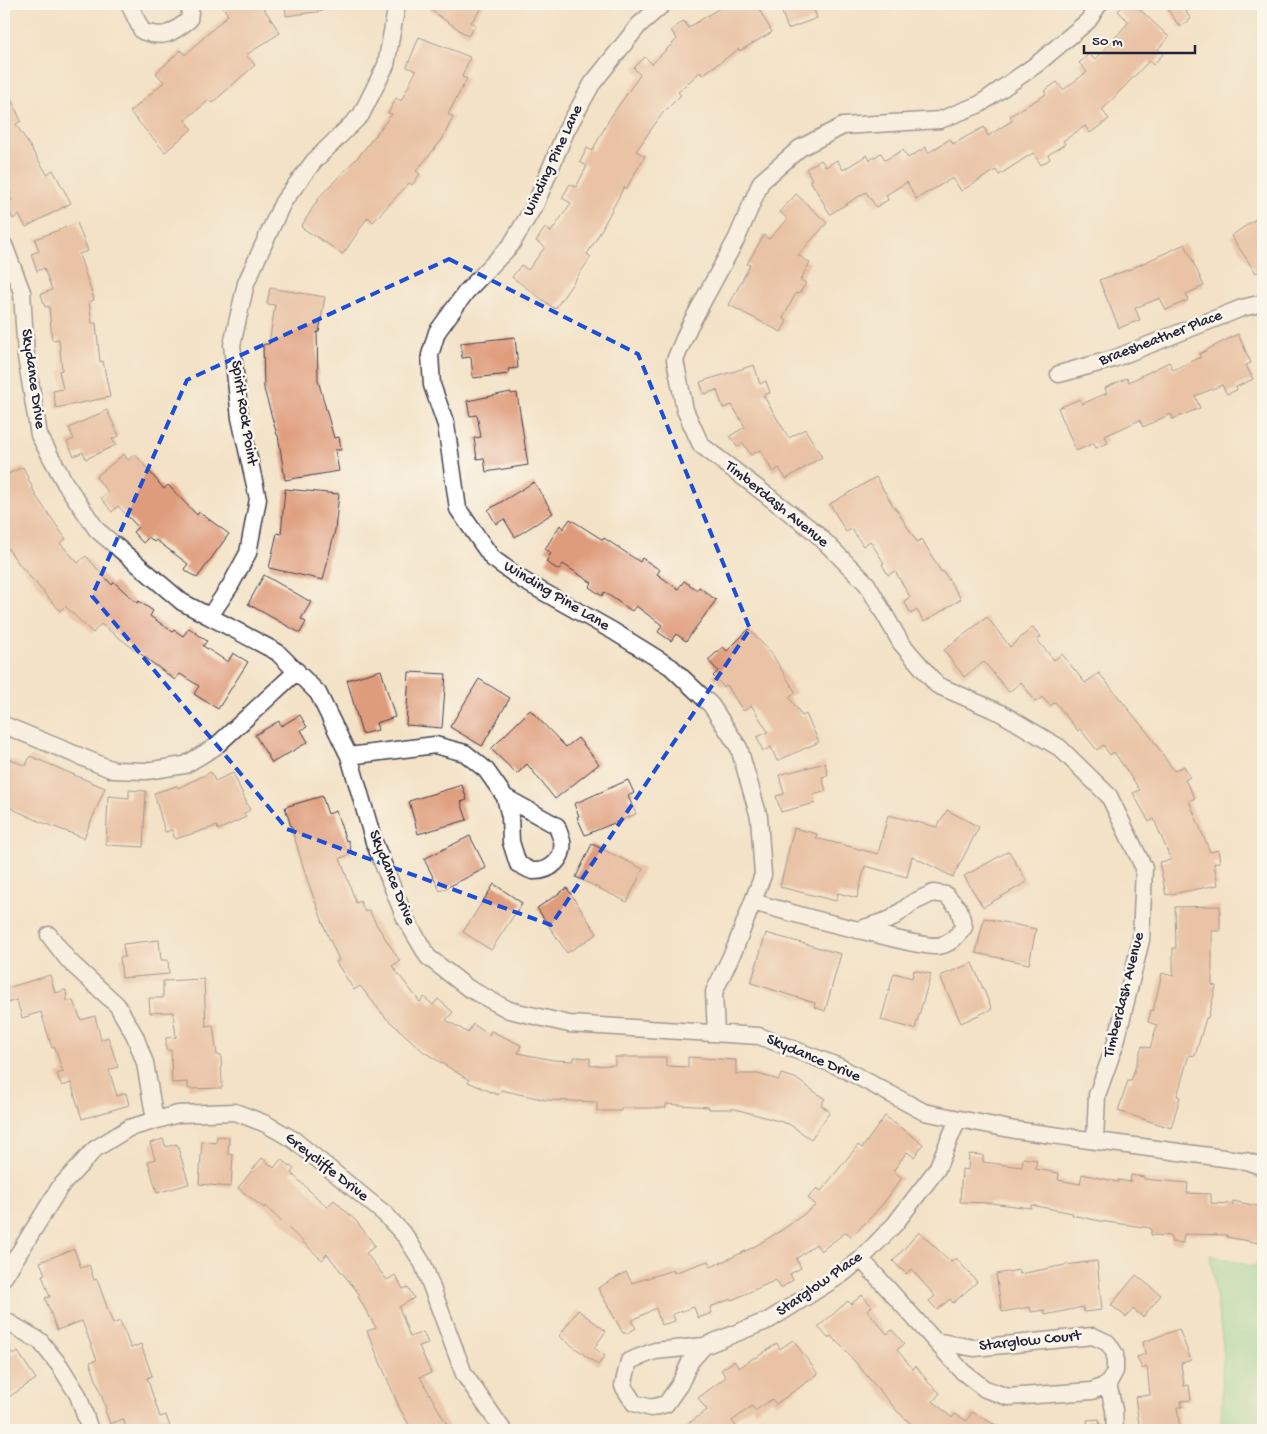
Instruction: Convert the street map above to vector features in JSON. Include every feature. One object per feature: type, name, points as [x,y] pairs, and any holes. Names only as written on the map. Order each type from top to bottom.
[{"type":"street","points":[[132,4],[131,8],[142,31],[157,36],[173,32],[189,20],[191,4]]},
{"type":"street","name":"Spirit Rock Point","points":[[210,616],[230,586],[248,552],[258,499],[240,418],[232,345],[246,283],[284,202],[314,161],[361,116],[386,65],[398,4]]},
{"type":"street","name":"Winding Pine Lane","points":[[663,4],[639,24],[592,84],[566,131],[536,203],[511,245],[466,292],[437,332],[430,356],[432,385],[446,425],[458,509],[492,558],[524,581],[613,631],[671,667],[711,704],[739,748],[759,817],[763,876],[735,948],[714,992],[716,1033]]},
{"type":"street","name":"Timberdash Avenue","points":[[1095,1141],[1097,1095],[1116,1042],[1141,940],[1144,868],[1109,796],[1060,748],[1001,713],[937,685],[901,643],[867,584],[816,533],[701,445],[685,410],[675,360],[689,327],[737,238],[761,182],[800,148],[843,126],[940,120],[980,104],[1042,59],[1088,21],[1099,4]]},
{"type":"street","name":"Skydance Drive","points":[[4,245],[22,292],[26,357],[39,434],[65,483],[97,530],[182,602],[277,652],[318,693],[349,756],[374,842],[405,918],[428,957],[468,988],[508,1010],[570,1024],[759,1036],[840,1066],[924,1112],[1005,1128],[1246,1161],[1263,1168]]},
{"type":"street","name":"Braesheather Place","points":[[1059,374],[1114,359],[1242,308],[1263,303]]},
{"type":"street","points":[[4,724],[113,770],[146,770],[185,765],[216,747],[297,672]]},
{"type":"street","points":[[349,756],[435,745],[465,753],[486,770],[505,797],[510,818],[511,842],[518,864],[531,871],[544,870],[554,865],[561,856],[562,849],[562,842],[556,826],[505,797]]},
{"type":"street","points":[[753,902],[858,930],[895,939],[937,946],[953,941],[964,927],[959,909],[946,895],[933,893],[912,903],[891,919],[858,930]]},
{"type":"street","points":[[49,935],[69,961],[117,1005],[135,1036],[145,1063],[155,1120]]},
{"type":"street","name":"Greycliffe Drive","points":[[4,1277],[60,1187],[95,1149],[129,1128],[155,1120],[178,1114],[235,1112],[266,1124],[294,1140],[385,1214],[406,1237],[424,1264],[464,1374],[503,1430]]},
{"type":"street","name":"Starglow Place","points":[[704,1346],[690,1362],[680,1384],[666,1404],[651,1408],[634,1403],[623,1386],[629,1361],[655,1352],[704,1346],[769,1320],[840,1275],[861,1259],[895,1224],[936,1169],[958,1119]]},
{"type":"street","name":"Starglow Court","points":[[861,1259],[935,1341],[963,1372],[985,1389],[1008,1397],[1092,1391],[1108,1384],[1115,1371],[1115,1354],[1108,1343],[1093,1336],[974,1348],[935,1341]]},
{"type":"street","points":[[4,1320],[40,1341],[60,1366],[78,1395],[90,1430]]},
{"type":"street","name":"Starglow Court","points":[[1108,1384],[1114,1410],[1114,1430]]},
{"type":"highlighted area","points":[[449,259],[638,354],[750,629],[551,925],[287,829],[92,596],[187,380]]},
{"type":"green space","points":[[1263,1252],[1263,1430],[1221,1430],[1223,1344],[1210,1255],[1254,1267]]},
{"type":"building","points":[[221,4],[261,4],[280,33],[246,55],[255,65],[212,103],[209,100],[185,120],[192,129],[165,152],[130,112],[164,82],[156,73],[181,50],[185,55],[228,15]]},
{"type":"building","points":[[285,4],[323,4],[323,11],[286,16]]},
{"type":"building","points":[[422,4],[485,4],[471,22],[476,25],[468,36]]},
{"type":"building","points":[[726,4],[756,4],[772,32],[740,51],[739,49],[702,75],[700,72],[678,92],[681,95],[662,114],[636,151],[645,156],[626,189],[624,187],[587,254],[591,257],[555,309],[512,277],[521,265],[528,270],[545,247],[536,241],[545,228],[551,232],[571,203],[562,198],[570,184],[576,187],[587,166],[580,162],[587,148],[592,151],[610,118],[640,75],[634,68],[645,57],[652,64],[677,39],[671,30],[684,21],[688,28]]},
{"type":"building","points":[[779,4],[812,4],[817,18],[788,29]]},
{"type":"building","points":[[1125,4],[1134,4],[1169,37],[1158,49],[1163,54],[1153,65],[1149,61],[1102,110],[1109,119],[1090,133],[1085,126],[1063,141],[1065,144],[1048,155],[1050,159],[1041,165],[1033,153],[999,175],[996,170],[961,191],[953,178],[916,199],[907,182],[886,195],[888,200],[876,207],[866,192],[830,214],[810,180],[812,179],[806,169],[821,160],[826,167],[837,160],[843,170],[867,155],[870,160],[881,153],[885,160],[903,150],[908,158],[926,147],[928,153],[950,139],[953,144],[984,127],[988,136],[1013,120],[1010,116],[1046,94],[1044,91],[1057,82],[1063,90],[1087,72],[1079,63],[1089,54],[1095,60],[1129,22],[1118,11]]},
{"type":"building","points":[[1164,4],[1198,4],[1186,12],[1191,19],[1180,27]]},
{"type":"building","points":[[419,37],[470,57],[462,77],[467,79],[448,114],[453,117],[442,140],[416,171],[420,174],[412,185],[409,183],[373,222],[368,217],[343,254],[301,227],[320,196],[359,156],[392,114],[388,113],[396,98],[401,101],[416,71],[407,67]]},
{"type":"building","points":[[4,83],[21,121],[16,124],[47,174],[53,170],[71,203],[26,227],[19,215],[13,219],[5,204],[12,200],[9,195],[11,193],[4,182]]},
{"type":"building","points":[[796,194],[827,223],[798,255],[810,263],[800,280],[806,283],[799,294],[796,293],[783,318],[787,321],[781,332],[729,305],[750,265],[747,264],[764,235],[769,239],[788,219],[780,212]]},
{"type":"building","points":[[1263,214],[1263,268],[1256,273],[1231,236]]},
{"type":"building","points":[[77,223],[88,251],[79,254],[94,300],[89,302],[92,323],[96,323],[100,362],[103,361],[110,397],[56,408],[53,391],[63,389],[59,371],[62,370],[59,339],[52,340],[49,306],[45,307],[41,294],[52,290],[44,268],[37,271],[31,254],[39,251],[35,239]]},
{"type":"building","points":[[1185,244],[1204,286],[1186,294],[1188,300],[1166,310],[1160,298],[1135,308],[1140,320],[1119,328],[1099,280],[1128,270]]},
{"type":"building","points":[[270,288],[325,297],[319,332],[317,332],[318,380],[334,438],[339,437],[341,450],[335,450],[339,471],[285,480],[278,435],[264,389],[263,344],[269,344],[275,305],[267,304]]},
{"type":"building","points":[[1238,334],[1251,363],[1246,365],[1253,379],[1236,387],[1237,390],[1227,394],[1222,385],[1195,396],[1200,408],[1173,419],[1171,414],[1143,427],[1140,420],[1105,436],[1108,443],[1096,448],[1094,443],[1076,451],[1058,408],[1080,399],[1082,404],[1107,393],[1105,388],[1127,378],[1129,382],[1169,362],[1173,370],[1201,357],[1199,354]]},
{"type":"building","points":[[515,337],[518,368],[508,369],[509,374],[473,378],[471,357],[462,358],[461,343]]},
{"type":"building","points":[[754,365],[760,384],[766,381],[770,393],[763,395],[789,438],[805,429],[822,457],[786,479],[779,468],[773,472],[760,450],[751,455],[743,443],[737,447],[730,436],[745,427],[732,405],[723,408],[717,390],[704,394],[700,382]]},
{"type":"building","points":[[511,392],[511,394],[517,393],[528,465],[486,472],[484,458],[477,459],[474,438],[481,437],[477,415],[470,416],[467,401]]},
{"type":"building","points":[[107,410],[119,436],[112,439],[116,445],[86,459],[83,452],[74,456],[67,442],[74,439],[69,428]]},
{"type":"building","points":[[124,454],[128,460],[135,454],[164,489],[168,485],[197,515],[199,512],[229,534],[197,578],[184,569],[188,564],[156,540],[154,542],[149,537],[143,543],[133,532],[138,527],[118,506],[112,512],[101,498],[108,492],[96,477]]},
{"type":"building","points":[[23,467],[36,496],[66,539],[60,543],[78,563],[86,556],[112,585],[114,582],[137,603],[139,601],[153,611],[150,616],[173,632],[174,630],[183,636],[189,628],[207,641],[203,646],[228,662],[233,653],[248,662],[218,709],[194,694],[199,686],[180,674],[175,680],[101,624],[93,633],[65,606],[60,611],[19,564],[4,543],[4,476]]},
{"type":"building","points":[[876,477],[917,542],[922,539],[941,572],[943,571],[961,599],[924,622],[917,610],[911,614],[904,601],[910,597],[895,571],[888,575],[882,564],[884,563],[870,541],[863,546],[852,529],[846,532],[830,504]]},
{"type":"building","points":[[534,482],[553,513],[515,537],[504,519],[496,524],[488,510]]},
{"type":"building","points":[[285,489],[339,494],[335,530],[323,580],[269,568],[277,533],[281,534]]},
{"type":"building","points":[[570,519],[603,540],[604,538],[640,562],[642,558],[660,570],[657,574],[678,589],[684,581],[697,590],[699,587],[716,600],[686,641],[676,634],[671,641],[658,632],[662,625],[636,606],[632,611],[604,592],[602,596],[589,587],[592,583],[563,564],[559,570],[546,562],[551,553],[545,549],[560,525],[563,529]]},
{"type":"building","points":[[264,575],[311,602],[301,619],[306,622],[300,633],[248,604]]},
{"type":"building","points":[[987,617],[1010,647],[1033,627],[1041,637],[1037,640],[1054,660],[1062,654],[1085,683],[1099,673],[1151,737],[1174,771],[1184,766],[1190,777],[1185,780],[1195,798],[1189,801],[1210,852],[1218,850],[1220,862],[1214,863],[1218,885],[1166,895],[1159,862],[1171,860],[1154,819],[1149,822],[1133,793],[1140,790],[1114,752],[1110,755],[1103,745],[1097,750],[1080,729],[1078,731],[1055,702],[1050,706],[1042,697],[1036,702],[1021,682],[1009,692],[984,662],[964,677],[944,650]]},
{"type":"building","points":[[749,629],[772,654],[796,693],[789,697],[802,716],[806,714],[819,742],[777,761],[771,747],[763,751],[757,737],[768,732],[752,706],[743,711],[727,685],[724,687],[713,676],[718,671],[708,660],[723,647],[727,651]]},
{"type":"building","points":[[381,670],[395,717],[376,723],[378,730],[362,734],[347,680]]},
{"type":"building","points":[[409,672],[446,674],[442,728],[406,725]]},
{"type":"building","points":[[479,679],[510,698],[482,746],[450,727]]},
{"type":"building","points":[[530,710],[566,747],[578,738],[599,764],[555,799],[527,764],[517,774],[491,749]]},
{"type":"building","points":[[300,715],[307,727],[301,730],[308,742],[272,763],[255,735],[279,721],[281,726]]},
{"type":"building","points":[[30,756],[105,788],[84,838],[41,822],[4,805],[4,757],[26,766]]},
{"type":"building","points":[[825,763],[828,775],[822,777],[826,791],[813,795],[815,803],[781,812],[776,796],[784,794],[779,775]]},
{"type":"building","points":[[211,772],[215,781],[233,773],[250,810],[244,813],[246,817],[218,830],[217,826],[175,839],[172,830],[165,832],[154,793],[177,786],[178,788]]},
{"type":"building","points":[[628,780],[634,793],[628,796],[636,814],[585,835],[577,817],[579,816],[574,804]]},
{"type":"building","points":[[462,785],[467,800],[461,802],[467,820],[418,834],[409,801]]},
{"type":"building","points":[[129,790],[146,791],[143,847],[106,845],[108,796],[129,798]]},
{"type":"building","points":[[322,796],[328,814],[336,811],[346,841],[348,840],[352,854],[340,858],[356,903],[360,901],[365,912],[369,910],[400,961],[392,966],[420,1002],[424,997],[433,1005],[438,999],[453,1012],[446,1020],[468,1033],[473,1024],[489,1035],[491,1031],[521,1045],[518,1053],[553,1060],[574,1061],[574,1057],[590,1058],[590,1066],[615,1065],[615,1057],[666,1057],[666,1066],[688,1067],[688,1057],[736,1060],[736,1074],[758,1074],[779,1080],[781,1074],[795,1078],[825,1099],[821,1105],[830,1112],[811,1139],[789,1124],[735,1109],[709,1109],[709,1107],[666,1104],[666,1108],[621,1108],[621,1111],[597,1111],[597,1102],[546,1100],[501,1090],[498,1095],[468,1082],[469,1080],[424,1052],[386,1018],[360,986],[354,990],[336,962],[339,960],[307,879],[285,807]]},
{"type":"building","points":[[947,810],[979,827],[953,877],[912,856],[907,877],[865,866],[857,898],[838,893],[836,901],[780,887],[794,828],[817,834],[816,838],[878,854],[888,815],[937,827]]},
{"type":"building","points":[[470,836],[486,868],[440,891],[424,859]]},
{"type":"building","points":[[592,844],[643,869],[627,902],[576,877]]},
{"type":"building","points":[[1009,851],[1027,882],[983,907],[964,876]]},
{"type":"building","points":[[494,884],[522,903],[491,950],[463,932]]},
{"type":"building","points":[[567,888],[597,934],[567,953],[537,908]]},
{"type":"building","points":[[1220,906],[1220,931],[1212,931],[1212,985],[1216,986],[1208,1018],[1206,1018],[1195,1056],[1189,1055],[1177,1096],[1180,1097],[1171,1128],[1118,1111],[1128,1081],[1131,1081],[1142,1046],[1150,1048],[1157,1025],[1148,1022],[1151,1010],[1153,1011],[1162,973],[1173,976],[1173,948],[1176,948],[1175,907]]},
{"type":"building","points":[[984,918],[1036,929],[1029,964],[976,953]]},
{"type":"building","points":[[766,933],[841,954],[825,1011],[814,1007],[815,1003],[751,983]]},
{"type":"building","points":[[159,940],[161,960],[168,960],[169,974],[122,978],[120,957],[125,957],[123,944]]},
{"type":"building","points":[[972,963],[992,1009],[961,1023],[940,976]]},
{"type":"building","points":[[914,970],[931,974],[915,1029],[881,1020],[894,973],[912,978]]},
{"type":"building","points":[[50,975],[55,993],[66,990],[67,1001],[73,1001],[81,1020],[95,1016],[101,1040],[108,1037],[118,1067],[109,1070],[117,1096],[126,1093],[129,1105],[82,1119],[71,1083],[62,1086],[57,1074],[63,1072],[55,1047],[52,1048],[41,1012],[22,1018],[17,1000],[4,1004],[4,989]]},
{"type":"building","points":[[204,979],[206,1026],[213,1025],[217,1055],[221,1055],[222,1088],[188,1089],[188,1082],[172,1083],[171,1050],[166,1050],[166,1038],[176,1037],[173,1012],[150,1013],[149,998],[163,998],[163,981]]},
{"type":"building","points":[[885,1116],[923,1144],[914,1157],[907,1152],[893,1171],[902,1178],[882,1205],[852,1237],[846,1232],[821,1251],[816,1244],[796,1259],[801,1268],[790,1274],[793,1280],[781,1288],[776,1280],[732,1300],[710,1307],[712,1313],[698,1318],[694,1307],[673,1314],[675,1321],[661,1325],[656,1308],[631,1321],[636,1328],[628,1333],[623,1333],[598,1288],[626,1272],[632,1283],[673,1270],[674,1273],[708,1261],[711,1267],[752,1248],[785,1228],[816,1205],[808,1198],[817,1188],[821,1191],[858,1145],[862,1148]]},
{"type":"building","points":[[217,1136],[229,1137],[228,1154],[233,1155],[231,1187],[199,1184],[202,1141],[216,1143]]},
{"type":"building","points":[[163,1139],[166,1147],[177,1144],[189,1184],[157,1193],[148,1161],[155,1159],[150,1143]]},
{"type":"building","points":[[969,1154],[983,1155],[983,1162],[1022,1167],[1023,1158],[1037,1160],[1035,1169],[1059,1173],[1058,1180],[1080,1184],[1082,1174],[1118,1182],[1118,1180],[1130,1182],[1131,1175],[1144,1177],[1144,1179],[1188,1183],[1187,1193],[1211,1194],[1211,1203],[1233,1204],[1233,1201],[1263,1207],[1263,1222],[1259,1243],[1227,1237],[1227,1235],[1184,1234],[1183,1243],[1171,1242],[1171,1236],[1151,1235],[1151,1228],[1100,1221],[1072,1215],[1073,1213],[1031,1205],[1031,1208],[991,1203],[960,1202],[962,1169],[968,1170]]},
{"type":"building","points":[[262,1158],[274,1168],[281,1159],[294,1169],[291,1173],[327,1207],[334,1200],[357,1222],[375,1246],[366,1253],[387,1280],[395,1275],[403,1289],[408,1287],[414,1298],[399,1307],[410,1337],[423,1332],[428,1343],[419,1346],[431,1373],[420,1377],[450,1430],[412,1430],[400,1409],[367,1331],[376,1328],[358,1296],[360,1295],[327,1254],[322,1260],[265,1206],[264,1208],[238,1188]]},
{"type":"building","points":[[919,1232],[951,1262],[956,1258],[977,1282],[953,1303],[950,1299],[937,1310],[929,1301],[935,1296],[911,1269],[906,1274],[893,1261]]},
{"type":"building","points":[[74,1249],[81,1268],[89,1265],[94,1280],[97,1279],[113,1324],[120,1321],[131,1348],[141,1344],[152,1376],[147,1378],[160,1417],[166,1415],[171,1430],[127,1430],[123,1419],[110,1424],[90,1362],[97,1360],[82,1321],[57,1330],[45,1298],[50,1297],[42,1275],[45,1274],[40,1262]]},
{"type":"building","points":[[1097,1261],[1102,1310],[1084,1312],[1083,1307],[1045,1315],[1044,1310],[1031,1312],[1030,1307],[1002,1312],[996,1274],[1019,1270],[1020,1274]]},
{"type":"building","points":[[1136,1275],[1161,1295],[1143,1317],[1133,1309],[1126,1317],[1111,1305]]},
{"type":"building","points":[[862,1295],[872,1306],[867,1310],[887,1334],[892,1330],[904,1344],[897,1350],[913,1369],[916,1366],[929,1383],[940,1393],[933,1401],[952,1418],[955,1414],[967,1421],[972,1412],[1005,1430],[918,1430],[898,1412],[843,1348],[831,1336],[828,1338],[818,1327],[848,1301],[851,1304]]},
{"type":"building","points":[[578,1310],[606,1331],[594,1348],[605,1356],[598,1365],[559,1336]]},
{"type":"building","points":[[1179,1329],[1191,1360],[1181,1363],[1184,1386],[1189,1385],[1191,1400],[1181,1401],[1182,1407],[1177,1407],[1180,1430],[1140,1430],[1135,1397],[1150,1395],[1147,1367],[1142,1369],[1137,1357],[1145,1354],[1143,1342]]},
{"type":"building","points":[[793,1340],[818,1374],[776,1404],[772,1399],[755,1411],[752,1406],[732,1421],[739,1430],[680,1430],[707,1410],[698,1398],[726,1377],[721,1370],[734,1361],[739,1368],[777,1343],[780,1349]]},
{"type":"building","points":[[4,1341],[13,1355],[18,1352],[36,1379],[4,1400]]},
{"type":"building","points":[[1099,1419],[1100,1430],[1088,1430],[1087,1420]]}]
